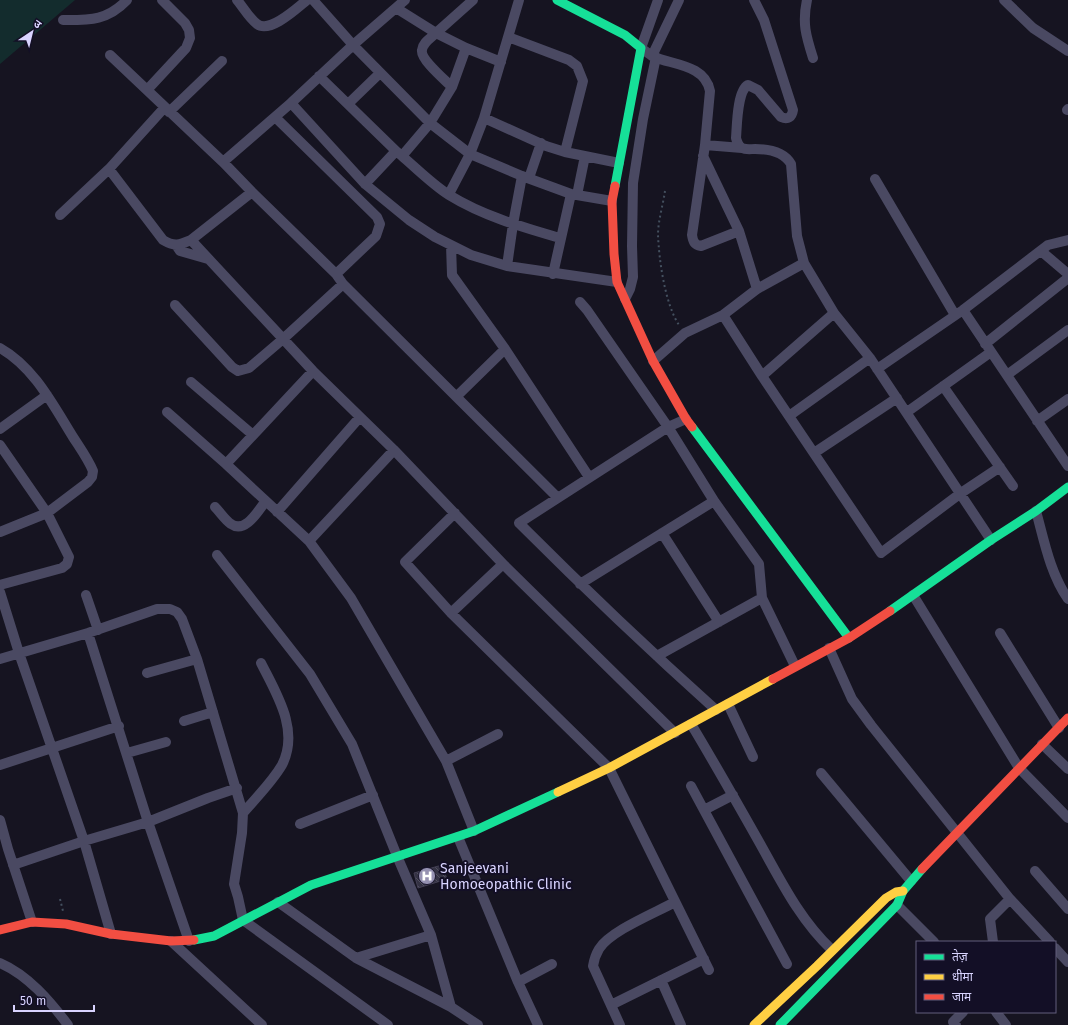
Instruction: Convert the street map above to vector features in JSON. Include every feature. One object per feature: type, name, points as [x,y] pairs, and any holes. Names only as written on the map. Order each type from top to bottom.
[{"type":"street","points":[[62,20],[88,20],[100,18],[122,5],[127,0]]},
{"type":"street","points":[[147,90],[186,48],[190,38],[189,30],[185,23],[162,0]]},
{"type":"street","points":[[237,0],[257,24],[264,27],[271,26],[307,0]]},
{"type":"street","points":[[313,0],[353,45],[430,123],[470,154],[525,177],[574,194],[612,201]]},
{"type":"street","points":[[224,162],[405,0]]},
{"type":"street","points":[[452,87],[426,60],[422,54],[422,50],[424,44],[473,0]]},
{"type":"street","points":[[449,194],[470,154],[484,118],[519,0]]},
{"type":"street","points":[[557,0],[625,35],[654,56],[696,70],[709,83],[710,91],[705,145],[692,235],[693,242],[696,245],[701,246],[739,231]]},
{"type":"street","points":[[625,299],[632,283],[624,244],[612,201],[619,163],[631,149],[636,118],[654,56],[672,12],[679,0]]},
{"type":"street","points":[[742,148],[737,142],[736,138],[741,96],[745,86],[748,85],[758,90],[781,117],[786,119],[790,118],[793,110],[764,20],[754,0]]},
{"type":"street","points":[[807,0],[805,32],[813,58]]},
{"type":"street","points":[[1004,0],[1033,28],[1068,51]]},
{"type":"street","points":[[672,12],[655,1],[641,48],[636,118],[631,149],[632,183],[624,244],[617,282],[654,361],[686,419],[849,638]]},
{"type":"street","points":[[396,8],[436,33],[466,48],[501,62]]},
{"type":"street","points":[[508,37],[569,60],[577,66],[583,81],[565,152]]},
{"type":"street","points":[[365,184],[399,154],[430,123],[452,87],[466,48]]},
{"type":"street","points":[[110,55],[224,162],[252,192],[336,274],[344,284],[458,396],[558,498]]},
{"type":"street","points":[[60,215],[110,169],[167,110],[222,61]]},
{"type":"street","points":[[348,104],[380,73]]},
{"type":"street","points":[[319,76],[399,154],[449,194],[481,211],[513,224],[560,238]]},
{"type":"street","points":[[289,105],[365,184],[409,220],[435,237],[471,255],[507,266],[553,274],[617,282]]},
{"type":"street","points":[[277,116],[377,217],[380,224],[376,236],[336,274]]},
{"type":"street","points":[[484,118],[565,152],[619,163]]},
{"type":"street","points":[[507,266],[513,224],[525,177],[541,143]]},
{"type":"street","points":[[705,145],[780,153],[788,158],[791,164],[797,236],[804,263],[834,313],[878,369],[991,540]]},
{"type":"street","points":[[553,274],[560,238],[585,156]]},
{"type":"street","points":[[703,156],[739,231],[757,289]]},
{"type":"street","points":[[110,169],[163,240],[172,245],[191,240],[252,192]]},
{"type":"street","points":[[875,179],[959,313],[988,348],[1068,466]]},
{"type":"street","points":[[191,240],[313,371],[394,450],[503,564],[675,733]]},
{"type":"street","points":[[878,369],[959,313],[1048,245],[1068,240]]},
{"type":"street","points":[[176,245],[180,252],[208,259]]},
{"type":"street","points":[[451,245],[452,275],[505,349],[589,477]]},
{"type":"street","points":[[1041,251],[1068,274]]},
{"type":"street","points":[[654,361],[685,333],[723,315],[757,289],[804,263]]},
{"type":"street","points":[[907,412],[943,386],[1068,278]]},
{"type":"street","points":[[175,305],[232,367],[238,371],[249,368],[283,340],[344,284]]},
{"type":"street","points":[[580,302],[588,310],[668,427],[714,501],[759,564],[762,598],[795,666]]},
{"type":"street","points":[[762,376],[834,313]]},
{"type":"street","points":[[723,315],[762,376],[881,553],[961,493],[1000,467]]},
{"type":"street","points":[[1007,375],[1068,330]]},
{"type":"street","points":[[0,348],[17,360],[31,374],[47,395],[93,471],[92,477],[88,482],[47,513],[0,532]]},
{"type":"street","points":[[458,396],[505,349]]},
{"type":"street","points":[[789,416],[870,358]]},
{"type":"street","points":[[226,464],[313,371]]},
{"type":"street","points":[[191,382],[253,435]]},
{"type":"street","points":[[943,386],[1013,486]]},
{"type":"street","points":[[0,429],[47,395]]},
{"type":"street","points":[[814,453],[897,398]]},
{"type":"street","points":[[1038,421],[1068,399]]},
{"type":"street","points":[[167,412],[226,464],[308,541],[351,598],[446,762],[474,831]]},
{"type":"street","points":[[277,512],[360,417]]},
{"type":"street","points":[[686,419],[668,427],[518,523],[580,584],[716,710]]},
{"type":"street","points":[[0,445],[47,513],[68,557],[67,564],[62,568],[0,585]]},
{"type":"street","points":[[308,541],[394,450]]},
{"type":"street","points":[[0,930],[32,922],[66,924],[111,934],[171,941],[189,941],[214,936],[311,885],[474,831],[609,768],[849,638],[991,540],[1036,511],[1068,487]]},
{"type":"street","points":[[580,584],[714,501]]},
{"type":"street","points":[[215,507],[231,524],[238,527],[247,523],[265,502]]},
{"type":"street","points":[[1036,511],[1054,574],[1066,593]]},
{"type":"street","points":[[455,514],[406,562],[452,613],[609,768],[709,970]]},
{"type":"street","points":[[662,533],[719,622]]},
{"type":"street","points":[[217,555],[310,674],[352,744],[374,795],[396,856],[431,935],[452,1007]]},
{"type":"street","points":[[452,613],[503,564]]},
{"type":"street","points":[[0,592],[19,653],[84,841],[111,934]]},
{"type":"street","points":[[86,594],[93,631],[127,753],[148,822],[189,941]]},
{"type":"street","points":[[913,595],[1019,768],[1068,818]]},
{"type":"street","points":[[657,656],[762,598]]},
{"type":"street","points":[[0,659],[93,631],[157,609],[170,609],[177,612],[182,619],[197,659],[243,813],[242,834],[234,884],[243,920],[388,1025]]},
{"type":"street","points":[[1000,633],[1059,728]]},
{"type":"street","points":[[829,648],[852,699],[871,725],[1010,899],[1049,941]]},
{"type":"street","points":[[147,673],[197,659]]},
{"type":"street","points":[[243,813],[269,783],[281,765],[286,754],[288,742],[287,724],[282,705],[261,664]]},
{"type":"street","points":[[728,704],[753,757]]},
{"type":"street","points":[[184,721],[213,712]]},
{"type":"street","points":[[786,1023],[897,905],[903,891],[911,881],[1068,718]]},
{"type":"street","points":[[691,724],[733,795],[794,905],[820,939],[832,950]]},
{"type":"street","points":[[0,765],[119,726]]},
{"type":"street","points":[[446,762],[498,734]]},
{"type":"street","points":[[127,753],[166,742]]},
{"type":"street","points":[[1042,744],[1068,769]]},
{"type":"street","points":[[821,773],[911,881]]},
{"type":"street","points":[[691,786],[787,964]]},
{"type":"street","points":[[13,865],[84,841],[148,822],[236,788]]},
{"type":"street","points":[[300,824],[374,795]]},
{"type":"street","points":[[704,810],[733,795]]},
{"type":"street","points":[[0,820],[4,851],[13,865],[32,922]]},
{"type":"street","points":[[458,837],[518,982],[538,1025]]},
{"type":"street","points":[[1035,871],[1068,909]]},
{"type":"street","points":[[754,1025],[886,898],[896,892],[903,891]]},
{"type":"street","points":[[993,941],[990,919],[1010,899]]},
{"type":"street","points":[[278,902],[356,958],[452,1007],[478,1025]]},
{"type":"street","points":[[620,1025],[593,966],[595,956],[600,948],[615,934],[675,902]]},
{"type":"street","points":[[897,905],[933,941]]},
{"type":"street","points":[[356,958],[431,935]]},
{"type":"street","points":[[171,941],[262,1025]]},
{"type":"street","points":[[1056,949],[1068,962]]},
{"type":"street","points":[[611,1005],[704,959]]},
{"type":"street","points":[[0,963],[30,983],[55,1007],[68,1025]]},
{"type":"street","points":[[518,982],[552,964]]},
{"type":"street","points":[[661,980],[681,1025]]},
{"type":"street","points":[[956,1025],[953,1022],[962,1013]]},
{"type":"street","points":[[997,1013],[1006,1025]]},
{"type":"path","points":[[665,191],[658,233],[663,273],[666,292],[676,320],[685,333]]},
{"type":"green space","points":[[0,0],[75,0],[0,64]]},
{"type":"building","points":[[442,865],[447,879],[418,888],[414,873]]},
{"type":"traffic: fast","points":[[557,0],[625,35],[641,48],[615,186]]},
{"type":"traffic: fast","points":[[692,427],[849,638]]},
{"type":"traffic: fast","points":[[890,611],[991,540],[1036,511],[1068,487]]},
{"type":"traffic: fast","points":[[194,940],[214,936],[311,885],[474,831],[558,792]]},
{"type":"traffic: fast","points":[[780,1025],[897,905],[903,891],[922,869]]},
{"type":"traffic: slow","points":[[558,792],[609,768],[773,679]]},
{"type":"traffic: slow","points":[[754,1025],[886,898],[896,892],[903,891]]},
{"type":"traffic: jam","points":[[615,186],[612,201],[614,254],[617,282],[653,361],[692,427]]},
{"type":"traffic: jam","points":[[773,679],[849,638],[890,611]]},
{"type":"traffic: jam","points":[[922,869],[1068,718]]},
{"type":"traffic: jam","points":[[0,930],[32,922],[66,924],[111,934],[171,941],[194,940]]},
{"type":"place","name":"Sanjeevani Homoeopathic Clinic","points":[[427,876]]}]
